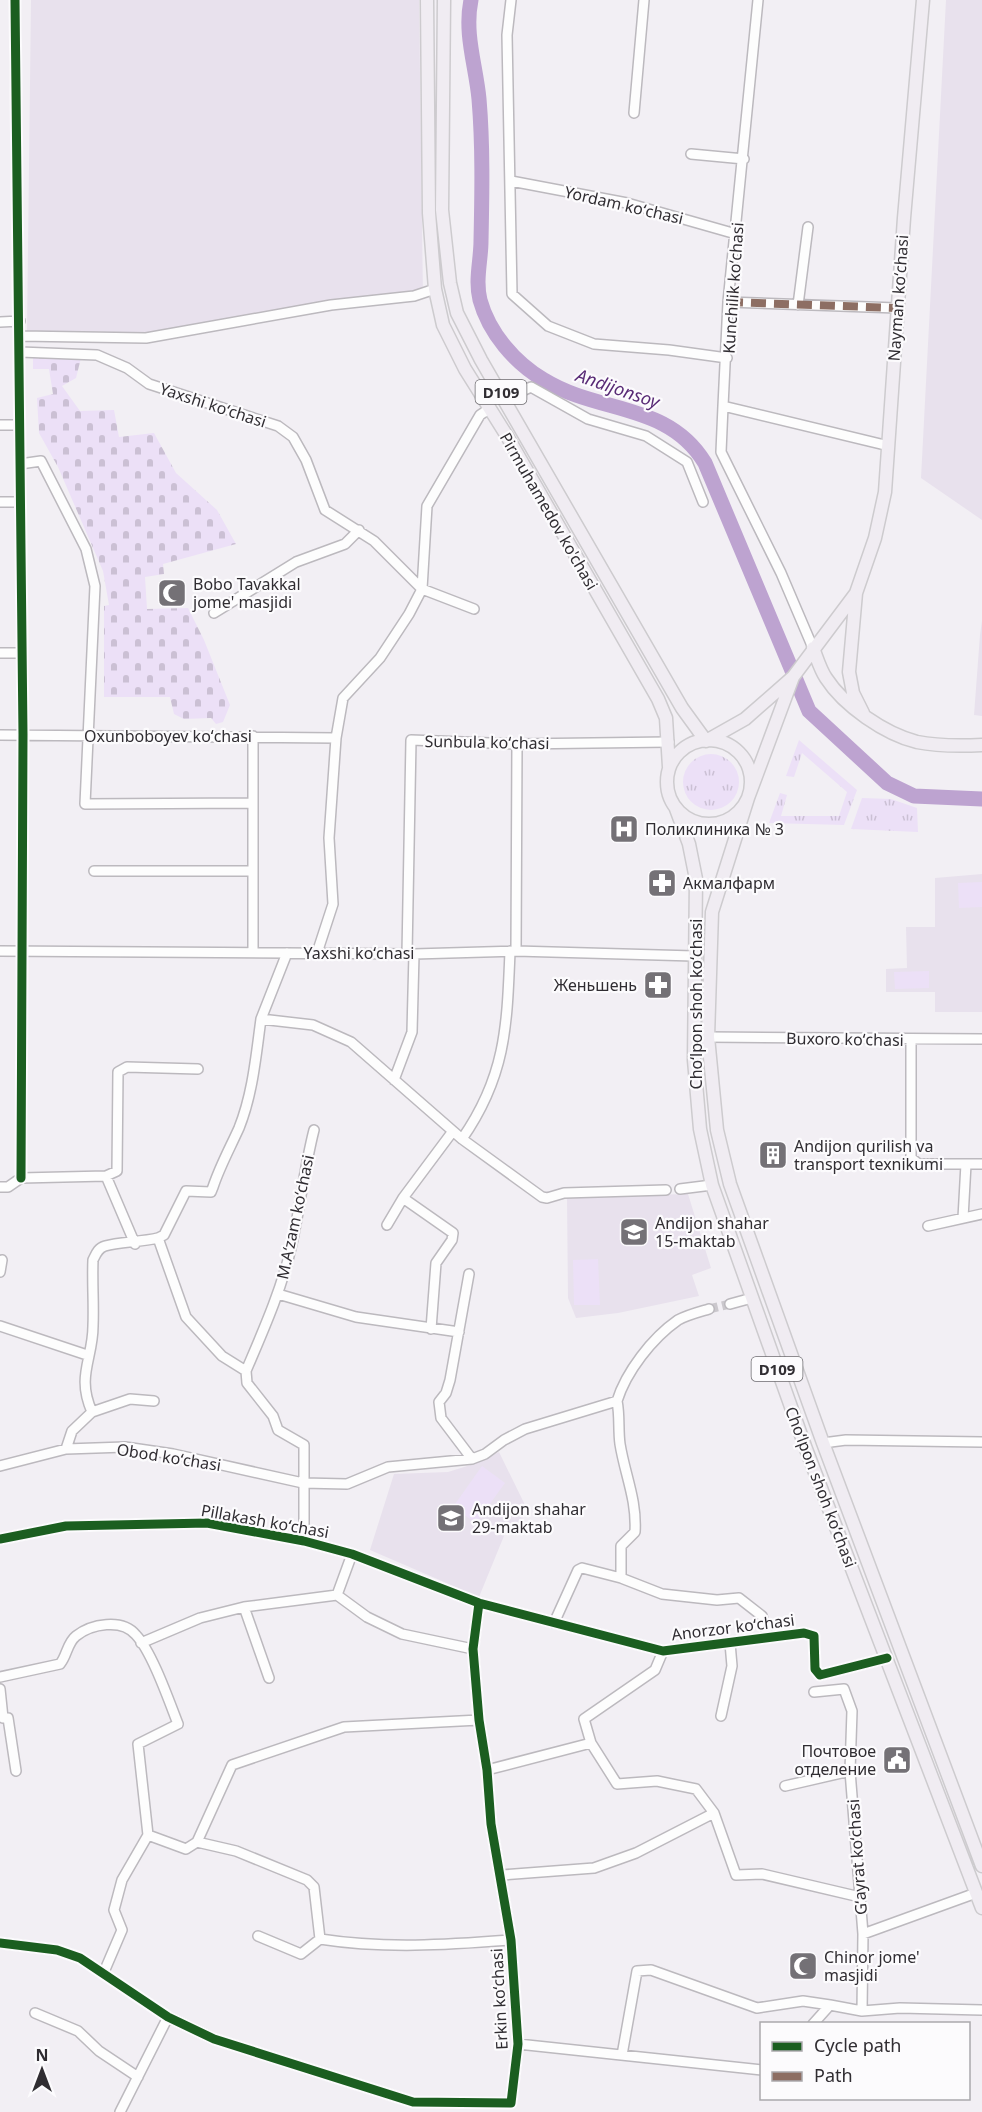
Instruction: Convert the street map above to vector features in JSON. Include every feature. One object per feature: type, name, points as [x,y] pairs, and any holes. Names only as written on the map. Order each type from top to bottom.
[{"type":"main road","name":"Pirmuhamedov ko'chasi","points":[[427,0],[427,137],[435,288],[443,325],[465,369],[658,699],[666,718],[669,767]]},
{"type":"main road","name":"Pirmuhamedov ko'chasi","points":[[444,0],[442,210],[450,283],[457,313],[682,708],[705,741]]},
{"type":"main road","name":"Nayman koʻchasi","points":[[856,593],[882,514],[923,0]]},
{"type":"main road","points":[[669,767],[684,749],[745,720],[793,677],[856,593]]},
{"type":"main road","points":[[856,593],[849,672],[853,693],[863,713]]},
{"type":"main road","points":[[813,648],[825,677],[844,698],[886,728],[918,742],[982,745]]},
{"type":"main road","points":[[676,809],[687,818],[700,824],[715,824],[729,819],[740,810],[748,798],[793,677]]},
{"type":"main road","name":"D109","points":[[705,741],[720,742],[733,748],[743,758],[749,770],[751,784],[748,798]]},
{"type":"main road","name":"D109","points":[[669,767],[667,789],[676,809]]},
{"type":"main road","name":"Choʻlpon shoh koʻchasi","points":[[748,798],[712,912],[708,1037],[713,1107],[730,1184],[823,1443],[982,1866]]},
{"type":"main road","name":"Choʻlpon shoh koʻchasi","points":[[676,809],[689,844],[696,879],[695,1083],[700,1129],[712,1185],[806,1449],[982,1908]]},
{"type":"main road","points":[[806,1449],[823,1443]]},
{"type":"street","points":[[15,0],[23,734],[24,951],[21,1178]]},
{"type":"street","points":[[510,0],[507,35],[512,294],[548,326],[594,344],[669,350],[727,358]]},
{"type":"street","points":[[634,112],[644,0]]},
{"type":"street","name":"Kunchilik koʻchasi","points":[[758,0],[728,302],[721,452],[781,573],[813,648]]},
{"type":"street","points":[[692,154],[744,159]]},
{"type":"street","name":"Yordam koʻchasi","points":[[511,181],[627,203],[736,234]]},
{"type":"street","points":[[798,305],[808,227]]},
{"type":"street","points":[[20,336],[146,338],[331,305],[414,296],[435,288]]},
{"type":"street","points":[[728,302],[897,308]]},
{"type":"street","points":[[0,322],[20,321]]},
{"type":"street","name":"Yaxshi koʻchasi","points":[[20,352],[98,355],[127,368],[148,384],[278,426],[293,437],[306,460],[325,510],[345,525],[358,530],[374,541],[422,589],[474,609]]},
{"type":"street","points":[[505,399],[531,387],[588,419],[646,436],[687,462],[703,502]]},
{"type":"street","points":[[723,406],[889,446]]},
{"type":"street","points":[[317,953],[333,904],[329,838],[336,738],[343,698],[380,658],[409,614],[422,589],[427,506],[480,416],[489,409]]},
{"type":"street","points":[[0,424],[20,425]]},
{"type":"street","points":[[20,464],[41,461],[86,549],[95,586],[90,736],[85,804],[251,802]]},
{"type":"street","points":[[0,502],[21,502]]},
{"type":"street","points":[[214,613],[296,562],[345,544],[358,530]]},
{"type":"street","points":[[0,653],[22,653]]},
{"type":"street","name":"Oxunboboyev koʻchasi","points":[[0,735],[336,738]]},
{"type":"street","points":[[253,736],[251,802],[253,952]]},
{"type":"street","name":"Sunbula koʻchasi","points":[[411,954],[411,740],[517,744],[669,742]]},
{"type":"street","points":[[462,1139],[475,1120],[497,1072],[513,951],[517,744]]},
{"type":"street","points":[[94,871],[251,871]]},
{"type":"street","name":"Yaxshi koʻchasi","points":[[0,951],[411,954],[513,951],[694,956]]},
{"type":"street","points":[[92,1412],[84,1386],[93,1326],[93,1260],[104,1246],[135,1244],[164,1235],[186,1191],[211,1192],[226,1151],[239,1127],[251,1089],[261,1019],[287,953]]},
{"type":"street","points":[[394,1080],[412,1032],[411,954]]},
{"type":"street","points":[[261,1019],[313,1025],[351,1042],[462,1139],[542,1197],[547,1198],[564,1193],[666,1190]]},
{"type":"street","name":"Buxoro koʻchasi","points":[[708,1037],[982,1039]]},
{"type":"street","points":[[911,1040],[912,1158],[919,1164],[982,1164]]},
{"type":"street","points":[[0,1187],[8,1187],[21,1178],[106,1176],[117,1172],[118,1072],[127,1066],[198,1069]]},
{"type":"street","name":"M.Aʻzam koʻchasi","points":[[246,1371],[278,1294],[291,1248],[301,1183],[314,1130]]},
{"type":"street","points":[[387,1225],[403,1198],[453,1131]]},
{"type":"street","points":[[963,1218],[966,1164]]},
{"type":"street","points":[[106,1176],[135,1244]]},
{"type":"street","points":[[680,1189],[712,1185]]},
{"type":"street","points":[[403,1198],[453,1233],[452,1240],[436,1263],[430,1329]]},
{"type":"street","points":[[928,1226],[982,1214]]},
{"type":"street","points":[[158,1238],[186,1317],[222,1356],[246,1371],[247,1383],[273,1416],[278,1430],[304,1445],[304,1541]]},
{"type":"street","points":[[0,1272],[2,1260]]},
{"type":"street","points":[[469,1274],[450,1380],[446,1393],[439,1402],[440,1413],[471,1459],[485,1454],[504,1440],[525,1429],[617,1401]]},
{"type":"street","points":[[278,1294],[356,1317],[459,1332]]},
{"type":"street","points":[[730,1305],[752,1298]]},
{"type":"street","points":[[621,1578],[621,1546],[635,1532],[636,1517],[633,1490],[620,1441],[617,1401],[622,1385],[662,1334],[679,1319],[709,1309]]},
{"type":"street","points":[[0,1326],[87,1355]]},
{"type":"street","points":[[66,1449],[72,1431],[92,1412],[129,1399],[154,1401]]},
{"type":"street","points":[[823,1443],[846,1440],[982,1442]]},
{"type":"street","name":"Obod koʻchasi","points":[[0,1466],[66,1449],[92,1446],[144,1450],[303,1483],[346,1484],[388,1467],[471,1459]]},
{"type":"street","name":"Pillakash koʻchasi","points":[[0,1539],[66,1526],[207,1523],[304,1541],[352,1554],[479,1603]]},
{"type":"street","points":[[337,1595],[352,1554]]},
{"type":"street","points":[[554,1623],[580,1568],[621,1578],[662,1594],[717,1600],[739,1598],[762,1616],[768,1637]]},
{"type":"street","points":[[141,1643],[200,1618],[244,1607],[337,1595],[367,1617],[402,1634],[473,1649]]},
{"type":"street","name":"Anorzor koʻchasi","points":[[479,1603],[663,1651],[804,1633],[814,1636],[815,1669],[820,1675],[887,1658]]},
{"type":"street","name":"Erkin koʻchasi","points":[[104,1972],[168,2017],[214,2040],[413,2107],[511,2103],[518,2044],[511,1940],[502,1875],[491,1824],[487,1770],[479,1720],[473,1649],[479,1603]]},
{"type":"street","points":[[244,1607],[269,1678]]},
{"type":"street","points":[[0,1677],[60,1664],[75,1637],[99,1626],[126,1627],[137,1635],[161,1682],[178,1724],[138,1744],[148,1835],[122,1880],[114,1910],[122,1930],[104,1972],[80,1958],[57,1950],[0,1943]]},
{"type":"street","points":[[721,1716],[732,1666],[730,1643]]},
{"type":"street","points":[[663,1651],[655,1670],[584,1719],[591,1743],[617,1784],[657,1781],[696,1789],[714,1813],[736,1875],[762,1874],[860,1897]]},
{"type":"street","points":[[0,1689],[3,1718],[8,1718],[16,1770]]},
{"type":"street","name":"Gʻayrat koʻchasi","points":[[814,1692],[843,1689],[852,1711],[850,1771],[863,1934],[862,2011]]},
{"type":"street","points":[[148,1835],[186,1849],[198,1842],[232,1765],[344,1727],[479,1720]]},
{"type":"street","points":[[487,1770],[591,1743]]},
{"type":"street","points":[[785,1786],[850,1771]]},
{"type":"street","points":[[502,1875],[594,1868],[636,1853],[714,1813]]},
{"type":"street","points":[[198,1842],[236,1851],[307,1880],[314,1887],[320,1939]]},
{"type":"street","points":[[863,1934],[976,1893]]},
{"type":"street","points":[[258,1936],[301,1954],[320,1939],[363,1946],[417,1946],[511,1940]]},
{"type":"street","points":[[622,2055],[637,1971],[651,1970],[757,2008],[803,2001],[862,2011],[900,2008],[982,2010]]},
{"type":"street","points":[[815,2022],[830,2005]]},
{"type":"street","points":[[35,2013],[78,2031],[99,2051],[138,2078]]},
{"type":"street","points":[[120,2112],[168,2017]]},
{"type":"street","points":[[518,2044],[760,2070]]},
{"type":"shaded area","points":[[31,0],[419,0],[423,298],[330,303],[134,336],[27,334]]},
{"type":"shaded area","points":[[946,0],[982,0],[982,520],[921,478]]},
{"type":"shaded area","points":[[982,621],[982,716],[974,715]]},
{"type":"shaded area","points":[[982,874],[982,1012],[935,1012],[935,992],[886,992],[886,969],[907,968],[906,927],[935,927],[935,878]]},
{"type":"shaded area","name":"Andijon shahar 15-maktab","points":[[688,1194],[711,1268],[692,1275],[699,1296],[618,1313],[576,1318],[568,1298],[567,1197]]},
{"type":"shaded area","name":"Andijon shahar 29-maktab","points":[[499,1452],[525,1505],[520,1533],[506,1531],[479,1597],[370,1550],[394,1474],[448,1472],[477,1463]]},
{"type":"green space","points":[[33,358],[81,358],[76,378],[62,386],[80,411],[114,410],[119,437],[154,433],[176,473],[217,510],[236,544],[163,564],[164,574],[145,577],[147,609],[188,608],[204,640],[230,705],[223,722],[216,724],[211,718],[184,719],[174,714],[170,697],[104,697],[104,606],[109,605],[103,571],[58,467],[39,433],[37,398],[53,394],[49,369],[33,369]]},
{"type":"green space","points":[[799,740],[857,790],[844,825],[769,823],[780,793],[787,795],[781,816],[839,816],[847,792],[802,753],[794,777],[786,776]]},
{"type":"green space","points":[[705,754],[717,754],[727,758],[735,766],[739,782],[735,798],[727,806],[717,810],[705,810],[695,806],[687,798],[683,788],[683,776],[687,766],[695,758]]},
{"type":"green space","points":[[862,798],[891,799],[917,808],[918,832],[851,829]]},
{"type":"green space","points":[[982,882],[982,907],[959,908],[958,883]]},
{"type":"green space","points":[[929,971],[929,988],[895,989],[894,972]]},
{"type":"green space","points":[[598,1259],[600,1305],[574,1305],[573,1260]]},
{"type":"green space","points":[[482,1466],[505,1483],[476,1523],[453,1507]]},
{"type":"waterway","name":"Andijonsoy","points":[[471,0],[469,25],[479,99],[482,152],[479,293],[484,312],[504,346],[533,373],[565,391],[652,419],[672,429],[690,443],[705,463],[809,711],[887,783],[914,796],[982,799]]},
{"type":"tunnel","points":[[709,1309],[730,1304]]},
{"type":"marked path","points":[[728,302],[897,308]]},
{"type":"cycle path","points":[[15,0],[23,734],[21,1178]]},
{"type":"cycle path","points":[[0,1539],[66,1526],[207,1523],[304,1541],[352,1554],[479,1603],[663,1651],[804,1633],[814,1636],[815,1669],[820,1675],[887,1658]]},
{"type":"cycle path","points":[[0,1943],[57,1950],[80,1958],[168,2017],[214,2039],[413,2102],[511,2103],[518,2044],[511,1940],[491,1824],[487,1770],[479,1720],[473,1649],[479,1603]]},
{"type":"place","name":"Bobo Tavakkal jome' masjidi","points":[[172,593]]},
{"type":"place","name":"Поликлиника № 3","points":[[624,829]]},
{"type":"place","name":"Акмалфарм","points":[[662,883]]},
{"type":"place","name":"Женьшень","points":[[658,985]]},
{"type":"place","name":"Andijon qurilish va transport texnikumi","points":[[773,1155]]},
{"type":"place","name":"Andijon shahar 15-maktab","points":[[634,1232]]},
{"type":"place","name":"Andijon shahar 29-maktab","points":[[451,1518]]},
{"type":"place","name":"Почтовое отделение","points":[[897,1760]]},
{"type":"place","name":"Chinor jome' masjidi","points":[[803,1966]]}]
